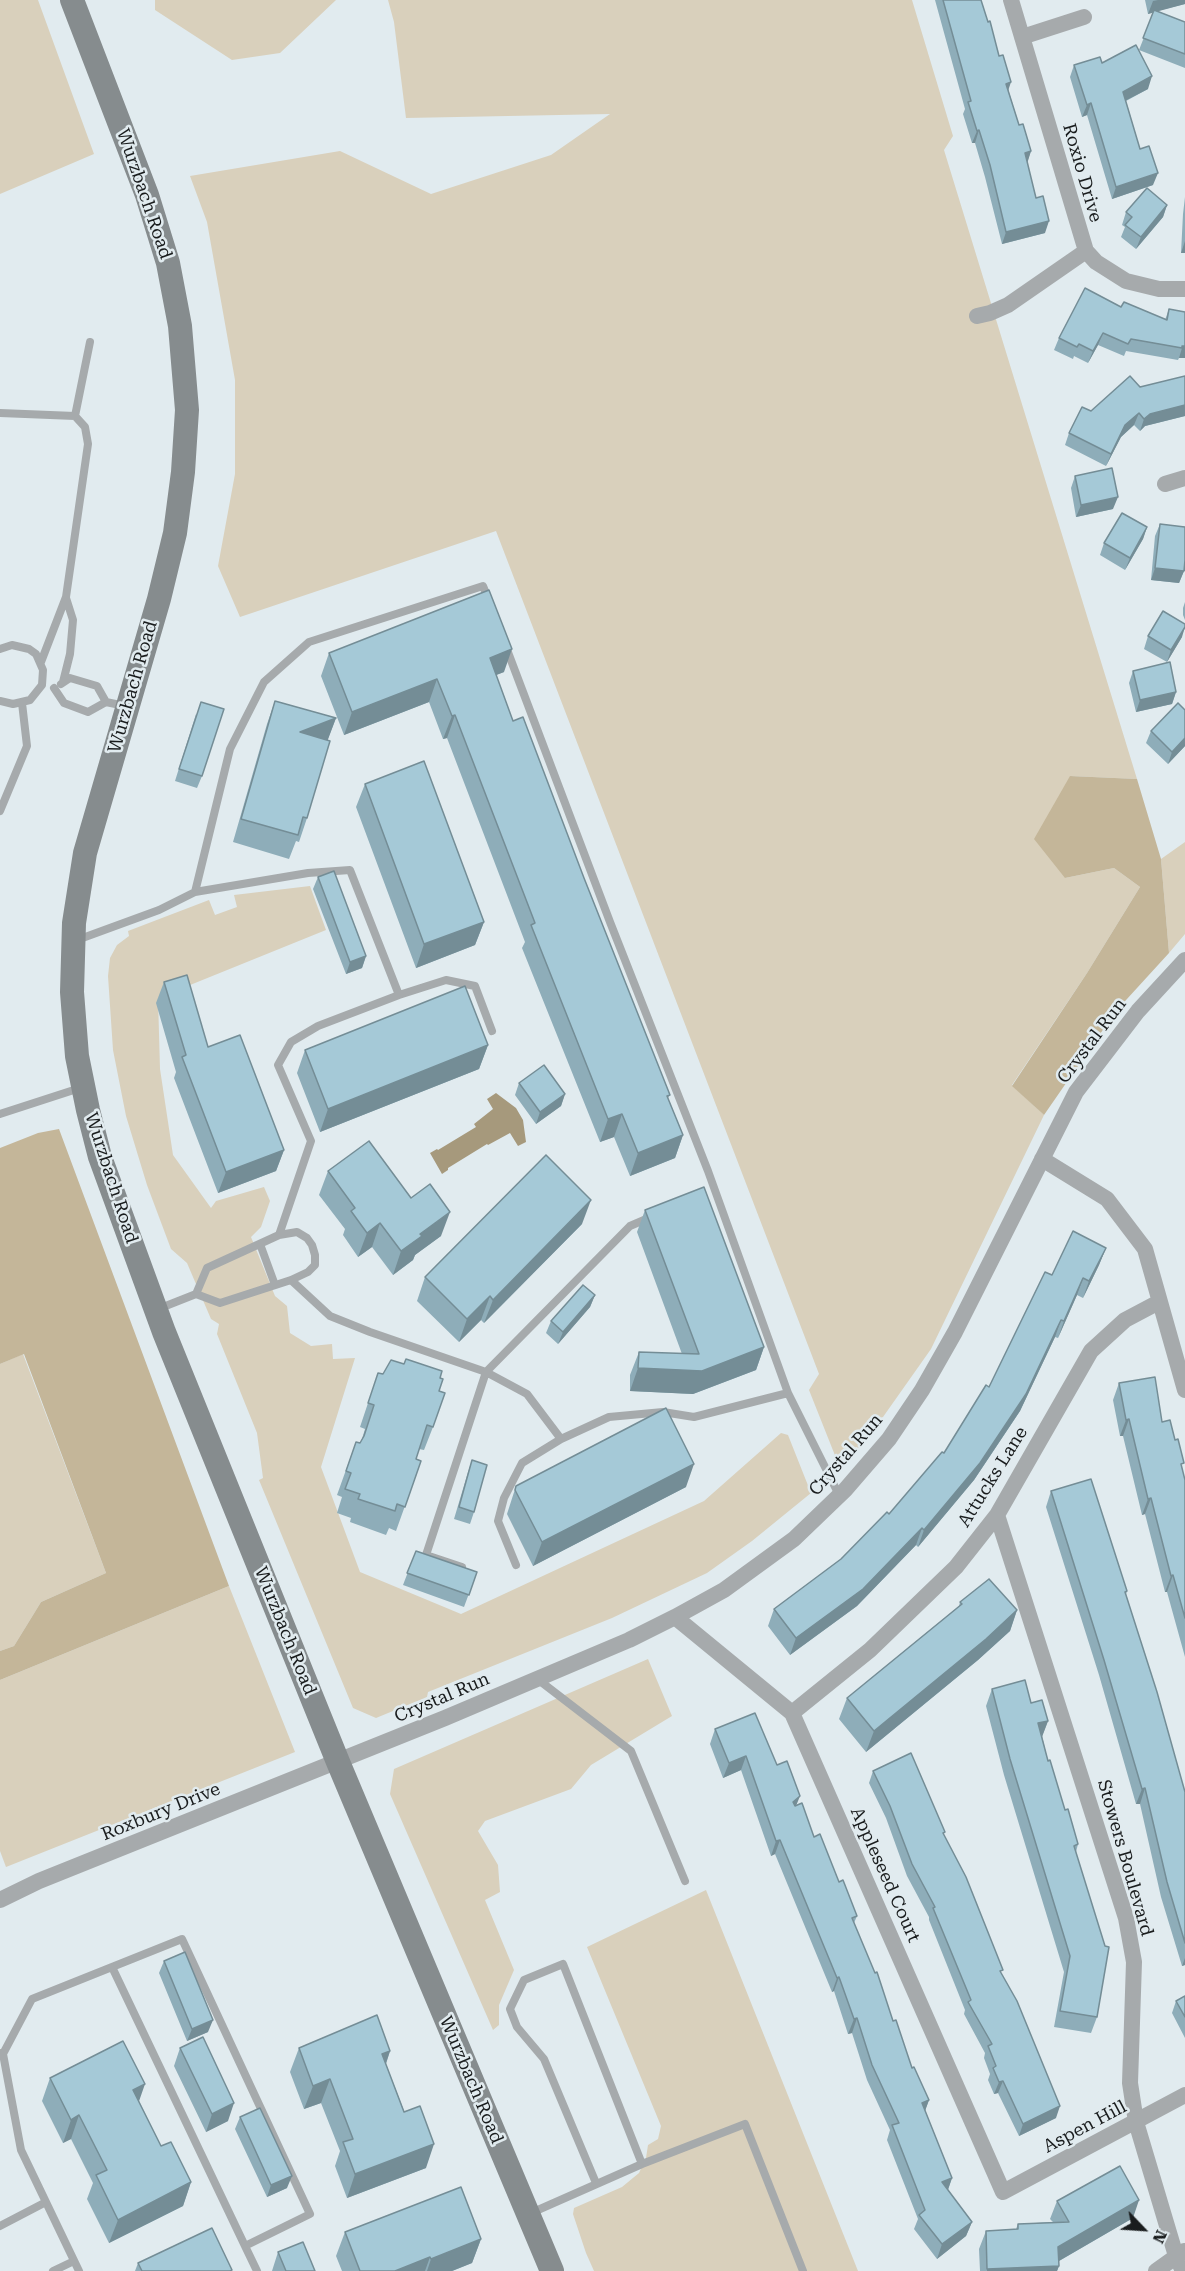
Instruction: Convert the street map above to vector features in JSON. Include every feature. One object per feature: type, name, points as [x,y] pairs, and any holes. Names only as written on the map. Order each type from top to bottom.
[{"type":"main road","name":"Wurzbach Road","points":[[72,0],[147,195],[168,263],[180,326],[187,410],[183,472],[175,533],[159,599],[117,704],[85,853],[74,923],[72,992],[77,1056],[83,1087],[100,1157],[156,1311],[338,1762],[552,2271]]},
{"type":"street","name":"Roxio Drive","points":[[1011,0],[1086,251],[1095,262],[1126,281],[1159,289],[1185,289]]},
{"type":"street","points":[[1022,37],[1084,17]]},
{"type":"street","points":[[976,316],[1008,305],[1086,251]]},
{"type":"street","points":[[1165,483],[1185,478]]},
{"type":"street","name":"Crystal Run","points":[[338,1762],[445,1719],[628,1640],[724,1590],[794,1539],[839,1495],[889,1439],[922,1390],[955,1332],[1076,1092],[1138,1011],[1185,960]]},
{"type":"street","points":[[1042,1159],[1107,1199],[1145,1249],[1185,1390]]},
{"type":"street","name":"Attucks Lane","points":[[792,1713],[879,1641],[956,1567],[997,1515],[1091,1351],[1125,1320],[1159,1302]]},
{"type":"street","name":"Stowers Boulevard","points":[[997,1515],[1126,1918],[1134,1962],[1130,2084],[1136,2122],[1181,2259]]},
{"type":"street","name":"Appleseed Court","points":[[675,1617],[792,1713],[1003,2192]]},
{"type":"street","name":"Roxbury Drive","points":[[0,1900],[39,1881],[338,1762]]},
{"type":"street","name":"Aspen Hill","points":[[1003,2192],[1185,2096]]},
{"type":"street","points":[[1156,2271],[1181,2259]]},
{"type":"lane","points":[[75,416],[90,342]]},
{"type":"lane","points":[[0,413],[75,416],[85,427],[88,444],[66,597],[41,662]]},
{"type":"lane","points":[[195,892],[230,749],[264,682],[309,642],[483,586],[492,608]]},
{"type":"lane","points":[[63,682],[70,654],[73,620],[66,597]]},
{"type":"lane","points":[[504,642],[714,1189],[788,1394],[839,1495]]},
{"type":"lane","points":[[0,649],[21,645],[36,654],[44,670],[42,685],[36,694],[22,703],[13,704],[0,700]]},
{"type":"lane","points":[[54,688],[70,678],[97,686],[117,704]]},
{"type":"lane","points":[[42,685],[54,688],[64,704],[88,712],[117,704]]},
{"type":"lane","points":[[0,811],[27,746],[22,703]]},
{"type":"lane","points":[[74,941],[159,910],[195,892],[308,873],[350,870],[399,995]]},
{"type":"lane","points":[[279,1235],[311,1141],[278,1065],[291,1042],[318,1026],[446,980],[475,986],[492,1031]]},
{"type":"lane","points":[[0,1114],[83,1087]]},
{"type":"lane","points":[[704,1194],[714,1189]]},
{"type":"lane","points":[[462,1567],[426,1555],[486,1372],[630,1226],[662,1212]]},
{"type":"lane","points":[[156,1311],[196,1293],[207,1268],[279,1235],[297,1232],[307,1238],[312,1245],[315,1265],[308,1272],[291,1280],[220,1303],[196,1293]]},
{"type":"lane","points":[[260,1244],[275,1285]]},
{"type":"lane","points":[[291,1280],[330,1316],[486,1372],[527,1394],[561,1439]]},
{"type":"lane","points":[[516,1565],[498,1521],[504,1498],[522,1463],[561,1439],[609,1417],[663,1412],[694,1417],[788,1394]]},
{"type":"lane","points":[[536,1678],[630,1751],[685,1881]]},
{"type":"lane","points":[[79,2271],[21,2150],[2,2054],[32,1999],[182,1939],[310,2214],[245,2246]]},
{"type":"lane","points":[[596,2183],[544,2059],[517,2027],[510,2009],[524,1980],[563,1964],[642,2164]]},
{"type":"lane","points":[[112,1967],[257,2271]]},
{"type":"lane","points":[[528,2214],[596,2183],[745,2124],[803,2271]]},
{"type":"lane","points":[[0,2226],[46,2202]]},
{"type":"lane","points":[[53,2271],[74,2261]]},
{"type":"shaded area","points":[[0,0],[38,0],[94,154],[0,194]]},
{"type":"shaded area","points":[[155,0],[336,0],[280,53],[232,60],[155,10]]},
{"type":"shaded area","points":[[388,0],[912,0],[953,136],[944,150],[1137,779],[1070,776],[1065,878],[1114,868],[1140,887],[1087,973],[1012,1085],[1044,1115],[931,1349],[871,1434],[840,1468],[809,1390],[819,1374],[496,531],[240,617],[218,566],[235,474],[235,380],[207,222],[190,176],[340,151],[431,194],[551,155],[610,114],[406,118],[394,22]]},
{"type":"shaded area","points":[[1070,776],[1137,779],[1161,859],[1169,953],[1116,1011],[1044,1115],[1012,1086],[1087,973],[1140,887],[1114,868],[1065,878],[1034,839]]},
{"type":"shaded area","points":[[1185,842],[1185,934],[1169,953],[1161,859]]},
{"type":"shaded area","points":[[310,886],[326,930],[158,998],[160,1069],[173,1155],[211,1208],[216,1201],[264,1187],[270,1201],[261,1227],[251,1237],[275,1296],[287,1306],[290,1333],[311,1346],[332,1344],[333,1359],[355,1358],[321,1467],[360,1572],[461,1614],[704,1501],[781,1433],[788,1435],[811,1493],[752,1541],[707,1573],[612,1618],[428,1692],[427,1697],[376,1718],[353,1708],[259,1480],[263,1478],[257,1433],[217,1334],[219,1324],[211,1319],[187,1263],[171,1249],[147,1185],[126,1116],[113,1050],[108,976],[110,958],[117,945],[129,936],[128,931],[209,900],[215,915],[237,907],[234,895]]},
{"type":"shaded area","points":[[496,1093],[516,1108],[523,1120],[526,1142],[518,1146],[510,1133],[487,1144],[442,1174],[430,1153],[476,1127],[474,1124],[493,1109],[487,1099]]},
{"type":"shaded area","points":[[59,1129],[229,1586],[0,1680],[0,1651],[14,1646],[41,1602],[106,1573],[24,1354],[0,1364],[0,1148],[38,1133]]},
{"type":"shaded area","points":[[23,1354],[106,1573],[41,1602],[14,1646],[0,1651],[0,1364]]},
{"type":"shaded area","points":[[229,1586],[295,1752],[6,1867],[0,1851],[0,1680]]},
{"type":"shaded area","points":[[648,1659],[672,1716],[591,1765],[571,1789],[485,1821],[478,1831],[498,1865],[500,1892],[485,1900],[514,1970],[499,2005],[499,2025],[493,2030],[390,1794],[394,1769]]},
{"type":"shaded area","points":[[706,1890],[858,2271],[594,2271],[586,2253],[573,2214],[574,2208],[622,2187],[639,2173],[646,2158],[648,2145],[658,2139],[661,2126],[587,1947]]},
{"type":"building","points":[[943,0],[981,0],[988,22],[990,21],[999,56],[1003,55],[1011,82],[1006,84],[1019,125],[1023,124],[1031,151],[1025,153],[1036,198],[1043,196],[1049,221],[1006,232],[990,165],[968,102],[971,101]]},
{"type":"building","points":[[1154,10],[1185,22],[1185,54],[1143,38]]},
{"type":"building","points":[[1136,45],[1152,76],[1123,92],[1140,149],[1149,146],[1158,173],[1116,187],[1091,103],[1087,105],[1074,65],[1100,57],[1102,63]]},
{"type":"building","points":[[1147,188],[1167,205],[1141,237],[1125,225],[1132,217],[1126,212]]},
{"type":"building","points":[[1085,288],[1121,307],[1124,302],[1167,320],[1169,309],[1185,312],[1185,346],[1182,348],[1131,339],[1128,344],[1103,333],[1093,351],[1079,344],[1077,347],[1059,338]]},
{"type":"building","points":[[1130,376],[1140,387],[1185,376],[1185,405],[1150,414],[1144,419],[1139,413],[1125,425],[1111,454],[1069,433],[1082,407],[1091,411]]},
{"type":"building","points":[[1112,468],[1118,497],[1081,505],[1075,476]]},
{"type":"building","points":[[1122,513],[1147,527],[1130,558],[1104,543]]},
{"type":"building","points":[[1160,524],[1185,527],[1184,571],[1155,568]]},
{"type":"building","points":[[489,590],[512,649],[490,658],[513,721],[523,717],[670,1095],[667,1096],[683,1135],[638,1153],[622,1114],[608,1119],[531,925],[535,923],[455,715],[452,716],[437,679],[352,712],[329,653]]},
{"type":"building","points":[[1163,611],[1185,624],[1171,650],[1148,636]]},
{"type":"building","points":[[1170,662],[1176,692],[1140,700],[1133,671]]},
{"type":"building","points":[[275,701],[336,718],[300,732],[330,741],[307,818],[303,817],[298,835],[241,819]]},
{"type":"building","points":[[201,702],[224,709],[202,776],[179,769]]},
{"type":"building","points":[[1178,703],[1185,710],[1185,738],[1172,752],[1151,731]]},
{"type":"building","points":[[424,761],[484,922],[424,944],[365,784]]},
{"type":"building","points":[[334,871],[366,956],[350,962],[318,877]]},
{"type":"building","points":[[187,975],[208,1047],[240,1035],[284,1150],[226,1172],[182,1057],[186,1055],[164,982]]},
{"type":"building","points":[[465,986],[488,1045],[328,1109],[305,1050]]},
{"type":"building","points":[[544,1065],[565,1094],[540,1112],[519,1083]]},
{"type":"building","points":[[369,1141],[411,1198],[430,1184],[450,1212],[401,1251],[380,1223],[367,1233],[351,1211],[355,1208],[328,1171]]},
{"type":"building","points":[[546,1155],[591,1200],[493,1300],[490,1296],[467,1319],[425,1277]]},
{"type":"building","points":[[704,1187],[764,1347],[702,1371],[638,1368],[639,1352],[699,1354],[645,1210]]},
{"type":"building","points":[[1073,1231],[1106,1248],[1089,1281],[1083,1278],[1064,1321],[1061,1320],[1026,1394],[980,1463],[924,1530],[922,1528],[863,1589],[796,1638],[774,1609],[841,1559],[887,1512],[889,1514],[942,1452],[944,1453],[986,1385],[989,1387],[1045,1272],[1052,1275]]},
{"type":"building","points":[[583,1285],[595,1295],[563,1332],[551,1321]]},
{"type":"building","points":[[406,1359],[442,1371],[440,1378],[443,1379],[439,1391],[445,1393],[433,1427],[427,1425],[416,1459],[421,1461],[405,1507],[397,1504],[395,1511],[358,1499],[360,1494],[345,1489],[351,1473],[346,1471],[356,1442],[360,1443],[364,1436],[374,1405],[368,1403],[378,1373],[383,1374],[391,1360],[404,1364]]},
{"type":"building","points":[[1155,1377],[1162,1422],[1170,1420],[1184,1463],[1181,1464],[1185,1480],[1185,1618],[1173,1575],[1171,1576],[1151,1498],[1148,1499],[1129,1419],[1126,1420],[1119,1383]]},
{"type":"building","points":[[666,1408],[694,1464],[542,1542],[515,1490],[516,1486]]},
{"type":"building","points":[[472,1460],[487,1465],[474,1512],[459,1507]]},
{"type":"building","points":[[1091,1479],[1127,1591],[1125,1592],[1157,1692],[1185,1792],[1185,1943],[1167,1882],[1145,1788],[1142,1789],[1051,1491]]},
{"type":"building","points":[[416,1551],[477,1572],[469,1595],[407,1573]]},
{"type":"building","points":[[989,1579],[1017,1610],[986,1639],[874,1731],[847,1698],[962,1604],[960,1602]]},
{"type":"building","points":[[1025,1680],[1031,1703],[1042,1700],[1048,1721],[1038,1723],[1048,1761],[1050,1760],[1065,1810],[1068,1809],[1078,1844],[1074,1846],[1105,1946],[1109,1947],[1097,2017],[1060,2011],[1070,1956],[1010,1759],[992,1689]]},
{"type":"building","points":[[755,1713],[777,1765],[787,1761],[800,1796],[793,1802],[795,1806],[802,1803],[814,1837],[820,1834],[839,1882],[843,1880],[857,1916],[852,1918],[875,1973],[877,1972],[912,2068],[914,2067],[929,2100],[922,2103],[952,2178],[942,2182],[972,2222],[942,2244],[919,2215],[925,2210],[892,2125],[899,2123],[872,2065],[857,2018],[854,2019],[839,1977],[837,1978],[780,1840],[776,1841],[746,1756],[729,1763],[715,1729]]},
{"type":"building","points":[[911,1753],[945,1832],[943,1833],[966,1877],[1003,1970],[1000,1971],[1017,2001],[1060,2106],[1023,2124],[1003,2081],[999,2082],[993,2068],[996,2066],[988,2046],[992,2044],[968,2002],[971,2000],[933,1908],[935,1907],[912,1864],[890,1806],[873,1771]]},
{"type":"building","points":[[185,1952],[213,2020],[192,2029],[164,1961]]},
{"type":"building","points":[[1185,1996],[1185,2017],[1176,2001]]},
{"type":"building","points":[[377,2015],[390,2051],[382,2054],[404,2112],[420,2106],[434,2144],[355,2174],[343,2142],[353,2139],[330,2079],[313,2086],[299,2048]]},
{"type":"building","points":[[203,2037],[234,2103],[212,2114],[180,2048]]},
{"type":"building","points":[[123,2041],[145,2084],[133,2090],[161,2146],[171,2142],[191,2182],[118,2220],[96,2175],[107,2170],[79,2115],[71,2120],[50,2078]]},
{"type":"building","points":[[260,2108],[292,2176],[271,2185],[240,2117]]},
{"type":"building","points":[[1120,2166],[1139,2200],[1058,2247],[1059,2266],[987,2269],[986,2231],[1018,2229],[1018,2224],[1069,2222],[1057,2201]]},
{"type":"building","points":[[461,2187],[481,2239],[395,2271],[360,2271],[345,2232]]},
{"type":"building","points":[[212,2228],[232,2270],[142,2271],[138,2263]]},
{"type":"building","points":[[303,2242],[315,2271],[286,2271],[278,2252]]}]
